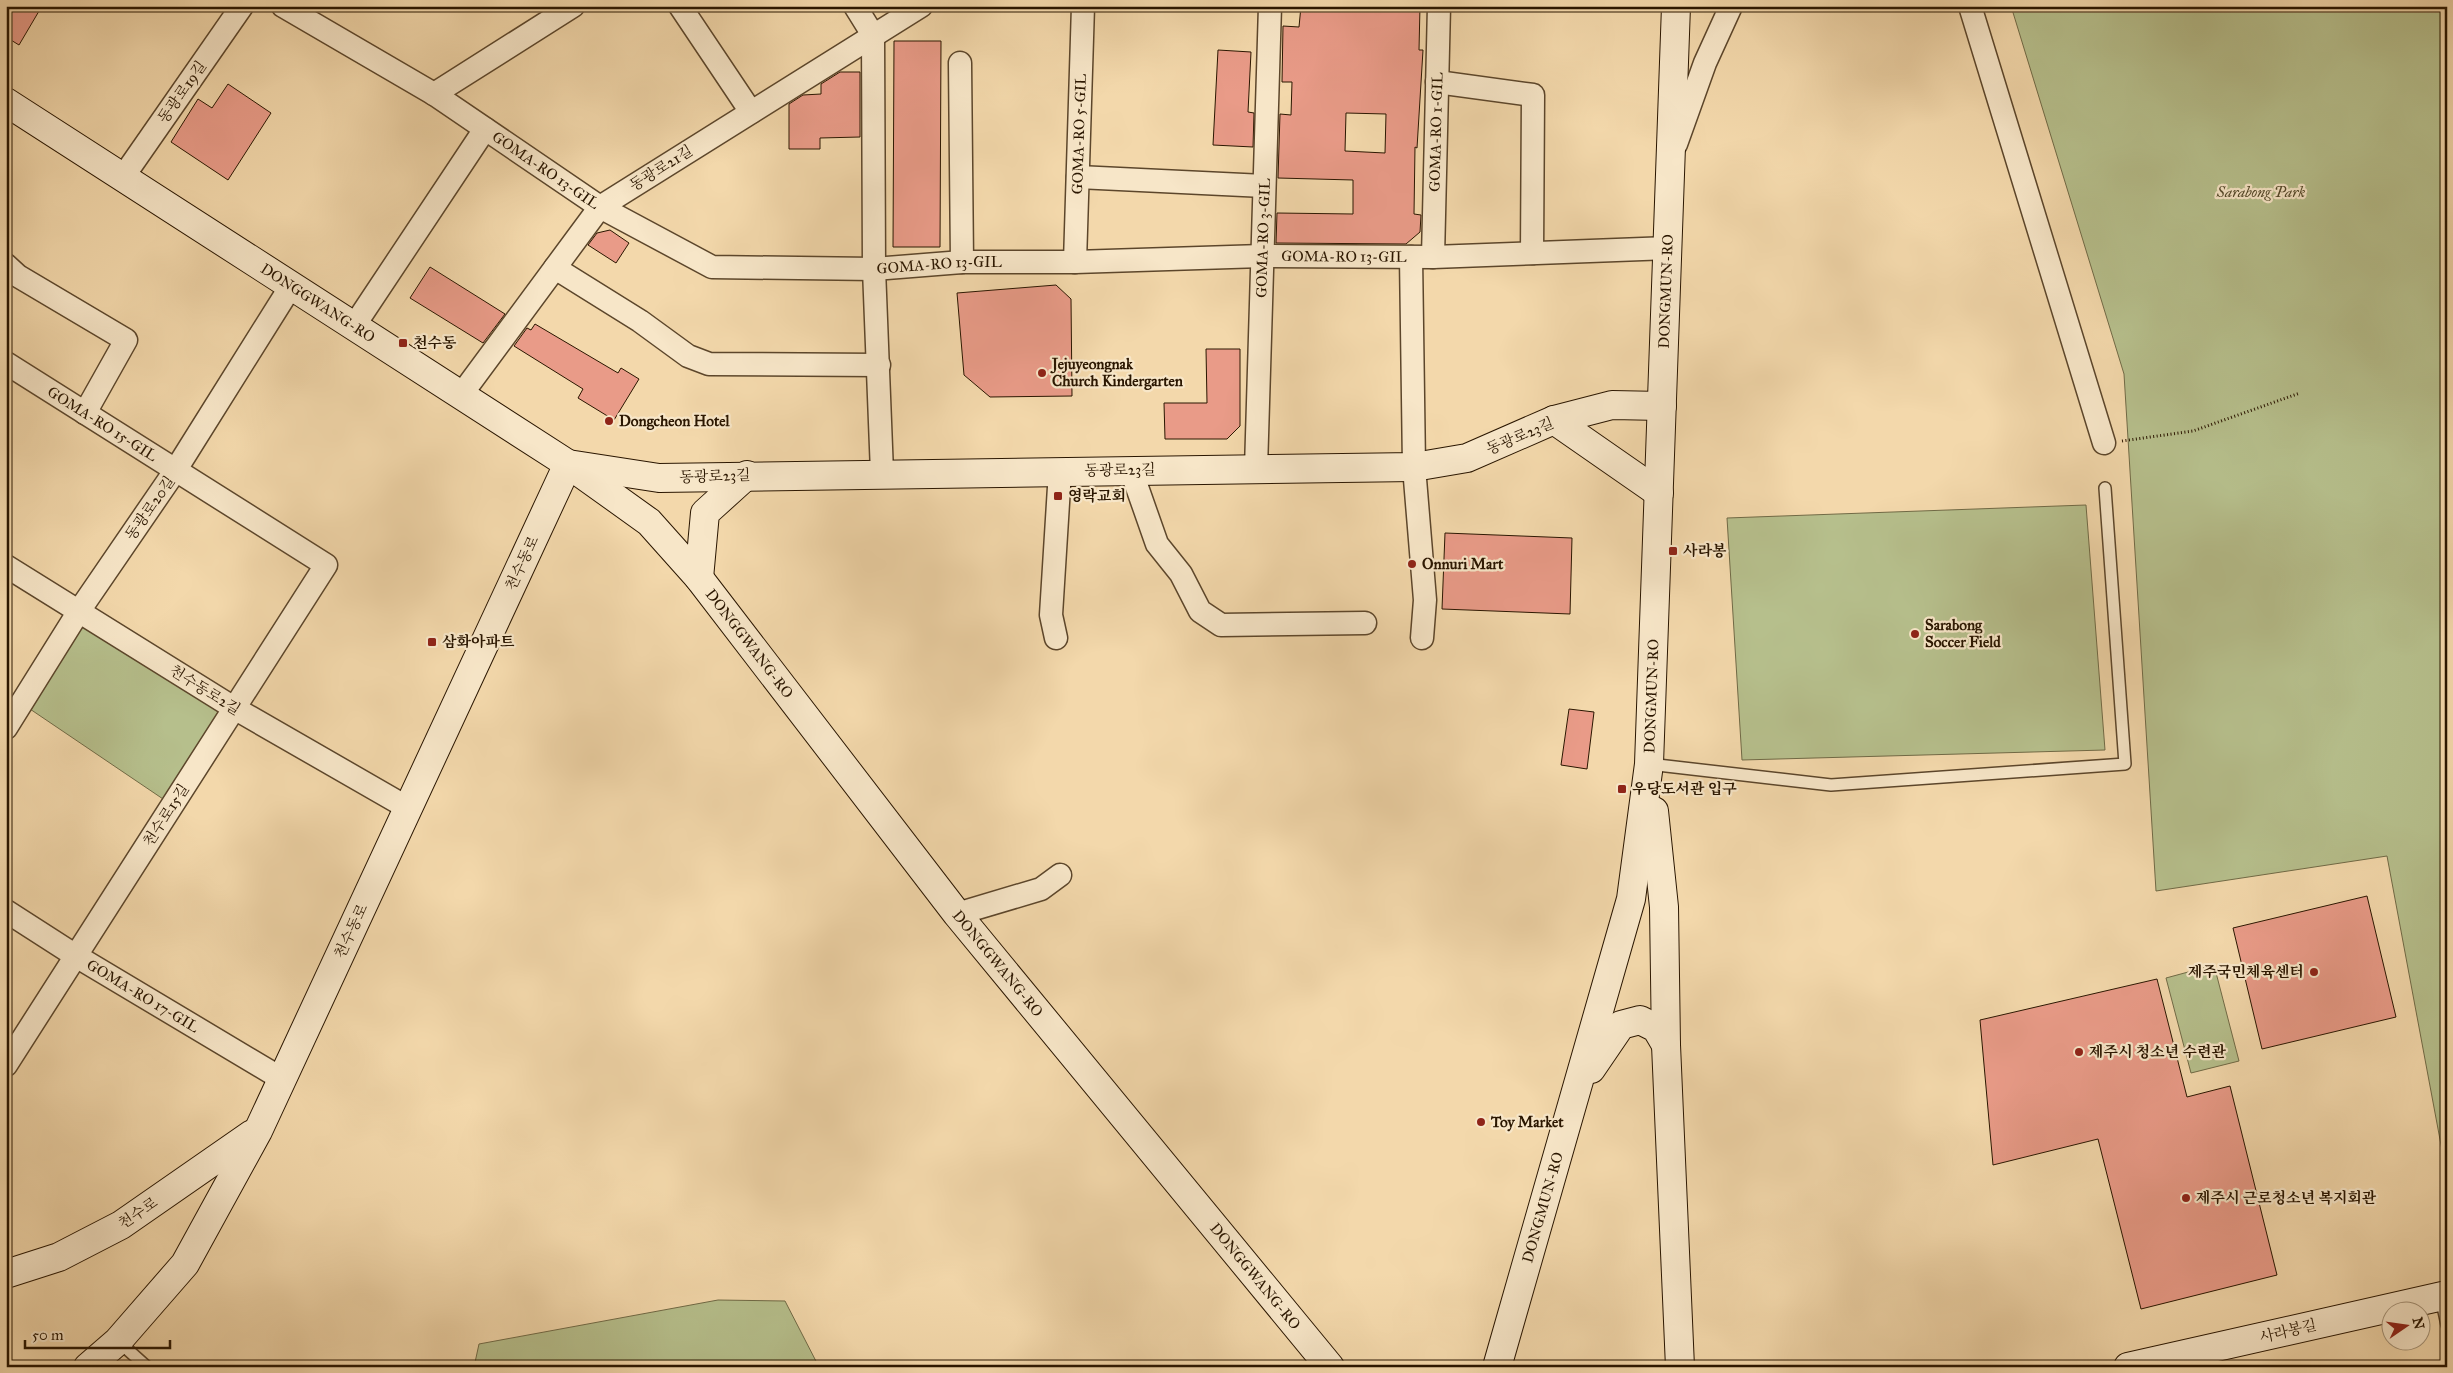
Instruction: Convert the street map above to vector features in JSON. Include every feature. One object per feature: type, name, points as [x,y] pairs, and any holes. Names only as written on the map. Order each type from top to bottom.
[{"type":"main road","name":"DONGMUN-RO","points":[[1495,1365],[1631,899],[1649,764],[1668,248],[1680,8]]},
{"type":"main road","name":"DONGGWANG-RO","points":[[6,102],[568,464],[649,522],[699,578],[957,914],[1330,1367]]},
{"type":"main road","name":"동광로23길","points":[[568,464],[659,478],[882,473],[1414,467],[1467,458],[1554,420],[1612,405],[1662,406]]},
{"type":"main road","points":[[1554,420],[1659,493]]},
{"type":"main road","name":"천수동로","points":[[88,1367],[118,1341],[185,1264],[258,1131],[568,464]]},
{"type":"main road","points":[[699,578],[705,513],[747,475]]},
{"type":"main road","points":[[1649,764],[1664,907],[1666,1045],[1680,1367]]},
{"type":"main road","points":[[1577,1089],[1622,1025],[1640,1020],[1656,1028],[1666,1045]]},
{"type":"main road","name":"천수로","points":[[6,1274],[59,1257],[121,1225],[258,1131]]},
{"type":"main road","name":"사라봉길","points":[[2128,1367],[2444,1296]]},
{"type":"street","name":"동광로19길","points":[[123,177],[242,6]]},
{"type":"street","name":"GOMA-RO 13-GIL","points":[[283,6],[434,94],[600,207],[712,267],[874,269],[962,262],[1075,262],[1262,256],[1422,257],[1668,248]]},
{"type":"street","points":[[434,94],[573,6]]},
{"type":"street","points":[[680,6],[751,112]]},
{"type":"street","points":[[855,6],[874,36],[874,269],[882,473]]},
{"type":"street","name":"동광로21길","points":[[461,395],[600,207],[921,6]]},
{"type":"street","name":"GOMA-RO 5-GIL","points":[[1075,262],[1083,6]]},
{"type":"street","name":"GOMA-RO 3-GIL","points":[[1256,469],[1270,6]]},
{"type":"street","name":"GOMA-RO 1-GIL","points":[[1422,638],[1425,600],[1414,467],[1422,257],[1437,82],[1439,6]]},
{"type":"street","points":[[1672,155],[1705,63],[1732,6]]},
{"type":"street","points":[[1970,6],[2104,443]]},
{"type":"street","points":[[960,63],[962,262]]},
{"type":"street","points":[[1437,82],[1533,95],[1532,254]]},
{"type":"street","points":[[354,326],[486,129]]},
{"type":"street","points":[[1078,177],[1264,186]]},
{"type":"street","points":[[6,265],[18,276],[126,340],[85,412]]},
{"type":"street","points":[[555,268],[640,321],[688,356],[709,364],[879,365]]},
{"type":"street","name":"동광로20길","points":[[6,728],[79,611],[175,471],[291,286]]},
{"type":"street","name":"GOMA-RO 15-GIL","points":[[6,363],[326,565]]},
{"type":"street","points":[[1131,470],[1157,544],[1182,574],[1200,611],[1221,624],[1365,622]]},
{"type":"street","points":[[1056,638],[1050,615],[1060,471]]},
{"type":"street","name":"천수로15길","points":[[6,1065],[326,565]]},
{"type":"street","name":"천수동로2길","points":[[6,566],[234,708],[408,808]]},
{"type":"street","points":[[957,914],[1041,889],[1060,875]]},
{"type":"street","name":"GOMA-RO 17-GIL","points":[[6,911],[76,956],[282,1079]]},
{"type":"lane","points":[[1649,764],[1831,785],[2125,764],[2105,488]]},
{"type":"lane","points":[[2444,1296],[2447,1325]]},
{"type":"lane","points":[[118,1341],[147,1367]]},
{"type":"path","points":[[2104,443],[2193,431],[2300,393]]},
{"type":"green space","name":"Sarabong Park","points":[[2011,6],[2447,6],[2447,1177],[2387,856],[2156,891],[2124,374]]},
{"type":"green space","name":"Sarabong Soccer Field","points":[[2086,505],[2105,750],[1742,760],[1727,518]]},
{"type":"green space","points":[[82,619],[227,710],[166,801],[27,707]]},
{"type":"green space","points":[[2214,965],[2239,1061],[2191,1073],[2166,978]]},
{"type":"green space","points":[[718,1300],[785,1301],[819,1367],[474,1367],[479,1344]]},
{"type":"building","points":[[6,6],[42,6],[19,45],[6,37]]},
{"type":"building","points":[[1301,6],[1420,6],[1419,50],[1423,50],[1417,148],[1415,147],[1414,214],[1421,215],[1420,232],[1406,244],[1276,243],[1277,213],[1353,214],[1353,180],[1278,178],[1280,114],[1291,115],[1292,82],[1282,82],[1283,26],[1299,27]],"holes":[[[1346,113],[1386,114],[1385,153],[1345,151]]]},
{"type":"building","points":[[894,41],[941,41],[940,247],[893,247]]},
{"type":"building","points":[[1218,50],[1251,52],[1248,112],[1254,113],[1253,147],[1213,145]]},
{"type":"building","points":[[840,72],[860,72],[860,137],[820,138],[820,149],[789,149],[789,104],[803,95],[821,94],[821,84]]},
{"type":"building","points":[[228,84],[271,113],[228,180],[171,142],[198,99],[212,108]]},
{"type":"building","points":[[610,230],[629,243],[616,263],[588,245],[597,233]]},
{"type":"building","points":[[430,267],[505,314],[483,343],[410,298]]},
{"type":"building","points":[[1056,285],[1071,299],[1072,396],[990,397],[964,375],[957,293]]},
{"type":"building","points":[[535,324],[618,373],[621,368],[639,379],[614,420],[578,398],[583,389],[514,346],[527,328],[531,330]]},
{"type":"building","points":[[1206,349],[1240,349],[1240,426],[1227,439],[1165,439],[1164,403],[1207,403]]},
{"type":"building","points":[[1445,533],[1572,538],[1570,614],[1442,609]]},
{"type":"building","points":[[1569,709],[1594,712],[1587,769],[1561,765]]},
{"type":"building","name":"제주국민체육센터","points":[[2367,896],[2396,1017],[2262,1049],[2233,928]]},
{"type":"building","points":[[2157,979],[2187,1097],[2230,1086],[2277,1275],[2141,1309],[2098,1139],[1993,1165],[1980,1020]]},
{"type":"place","name":"천수동","points":[[403,343]]},
{"type":"place","name":"Jejuyeongnak Church Kindergarten","points":[[1042,373]]},
{"type":"place","name":"Dongcheon Hotel","points":[[609,421]]},
{"type":"place","name":"영락교회","points":[[1058,496]]},
{"type":"place","name":"사라봉","points":[[1673,551]]},
{"type":"place","name":"Onnuri Mart","points":[[1412,564]]},
{"type":"place","name":"Sarabong Soccer Field","points":[[1915,634]]},
{"type":"place","name":"삼화아파트","points":[[432,642]]},
{"type":"place","name":"우당도서관 입구","points":[[1622,789]]},
{"type":"place","name":"제주국민체육센터","points":[[2314,972]]},
{"type":"place","name":"제주시 청소년 수련관","points":[[2079,1052]]},
{"type":"place","name":"Toy Market","points":[[1481,1122]]},
{"type":"place","name":"제주시 근로청소년 복지회관","points":[[2186,1198]]}]
